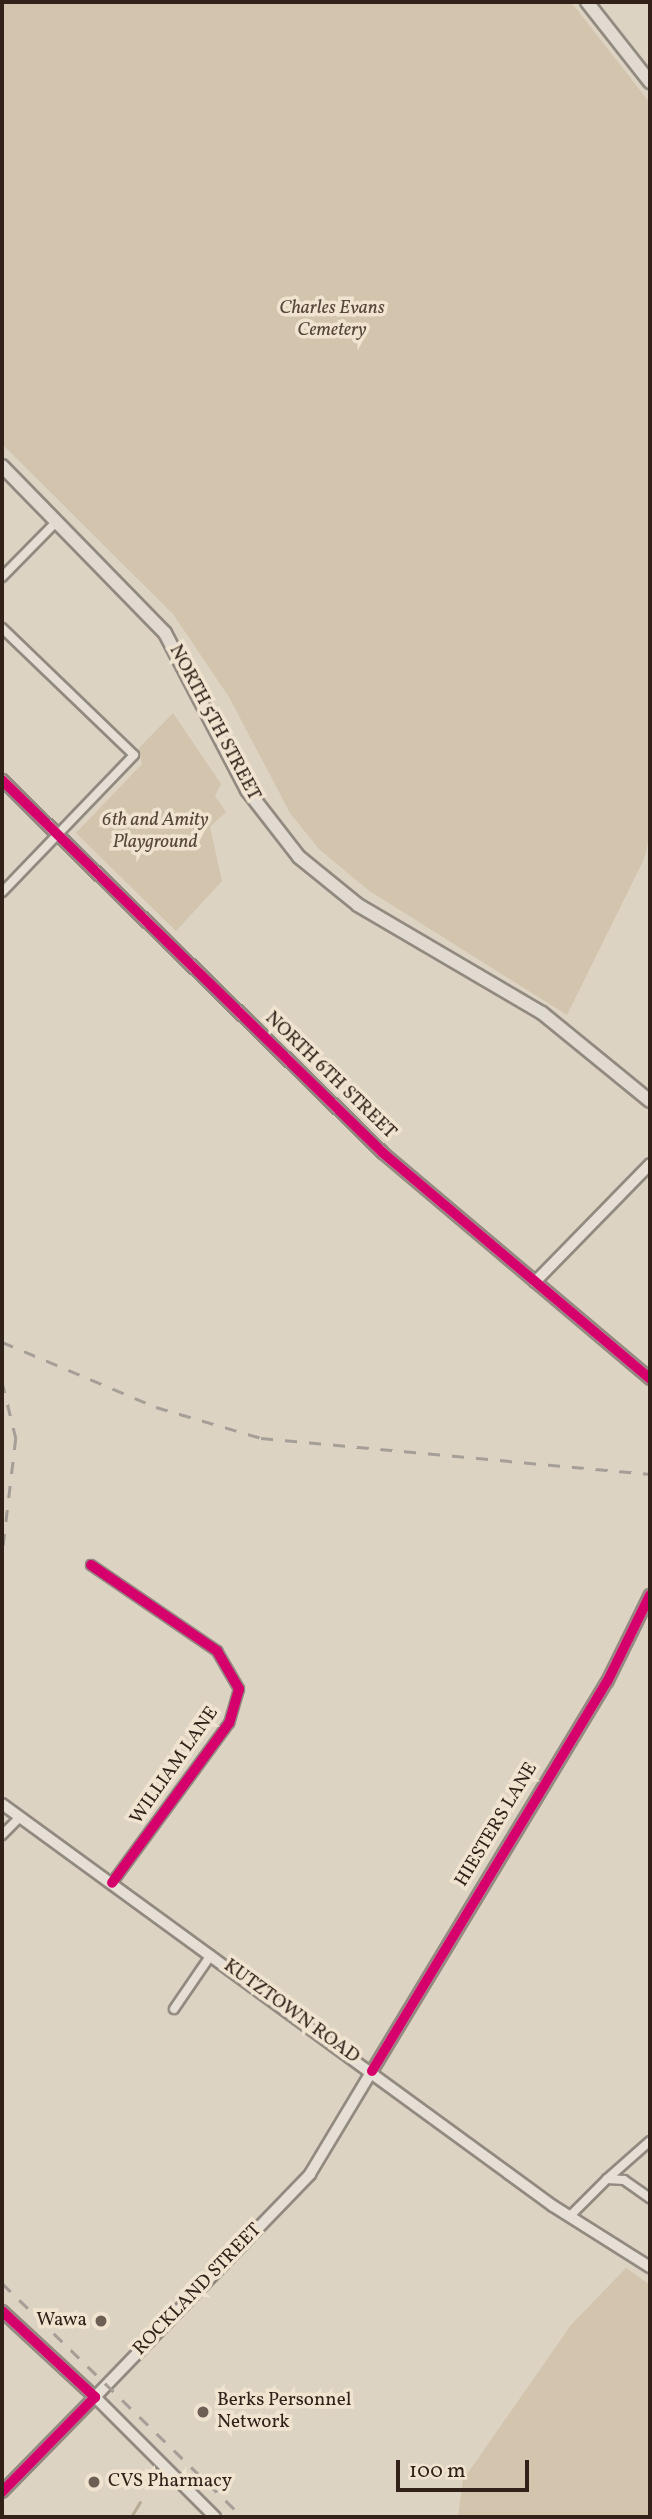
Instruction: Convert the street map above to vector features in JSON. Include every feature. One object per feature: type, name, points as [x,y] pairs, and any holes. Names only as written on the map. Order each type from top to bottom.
[{"type":"main road","points":[[587,2],[650,82]]},
{"type":"main road","name":"NORTH 5TH STREET","points":[[2,467],[170,640],[234,769],[299,857],[358,905],[541,1013],[650,1101]]},
{"type":"main road","name":"KUTZTOWN ROAD","points":[[2,1804],[570,2216],[650,2267]]},
{"type":"main road","name":"ROCKLAND STREET","points":[[95,2397],[310,2174],[372,2071]]},
{"type":"main road","points":[[95,2397],[215,2517]]},
{"type":"street","points":[[2,577],[55,523]]},
{"type":"street","points":[[2,628],[134,755],[2,892]]},
{"type":"street","name":"NORTH 6TH STREET","points":[[2,780],[383,1153],[650,1379]]},
{"type":"street","points":[[535,1282],[650,1164]]},
{"type":"street","name":"WILLIAM LANE","points":[[91,1564],[218,1651],[239,1689],[229,1723],[112,1883]]},
{"type":"street","name":"HIESTERS LANE","points":[[372,2071],[607,1682],[650,1595]]},
{"type":"street","points":[[2,1835],[20,1817]]},
{"type":"street","points":[[174,2009],[211,1955]]},
{"type":"street","points":[[570,2216],[650,2141]]},
{"type":"street","points":[[607,2179],[624,2180],[650,2198]]},
{"type":"street","points":[[2,2311],[95,2397]]},
{"type":"street","name":"ROCKLAND STREET","points":[[2,2492],[95,2397]]},
{"type":"green space","name":"Charles Evans Cemetery","points":[[2,2],[571,2],[650,103],[650,834],[644,859],[567,1015],[368,890],[319,849],[290,813],[229,697],[173,614],[2,444]]},
{"type":"green space","name":"6th and Amity Playground","points":[[173,713],[221,784],[215,796],[226,812],[210,827],[222,881],[176,931],[76,833],[142,764],[139,748]]},
{"type":"green space","points":[[626,2268],[650,2285],[650,2517],[458,2517],[463,2480],[571,2325]]},
{"type":"waterway","points":[[131,2517],[140,2502]]},
{"type":"railway","points":[[2,1342],[156,1407],[261,1438],[650,1474]]},
{"type":"railway","points":[[2,1381],[16,1438],[2,1558]]},
{"type":"railway","points":[[2,2283],[243,2517]]},
{"type":"cycle path","points":[[2,780],[383,1153],[650,1379]]},
{"type":"cycle path","points":[[91,1565],[217,1651],[239,1689],[229,1723],[112,1883]]},
{"type":"cycle path","points":[[372,2071],[607,1682],[650,1595]]},
{"type":"cycle path","points":[[2,2311],[95,2397],[2,2492]]},
{"type":"place","name":"Wawa","points":[[101,2321]]},
{"type":"place","name":"Berks Personnel Network","points":[[203,2412]]},
{"type":"place","name":"CVS Pharmacy","points":[[94,2482]]}]
